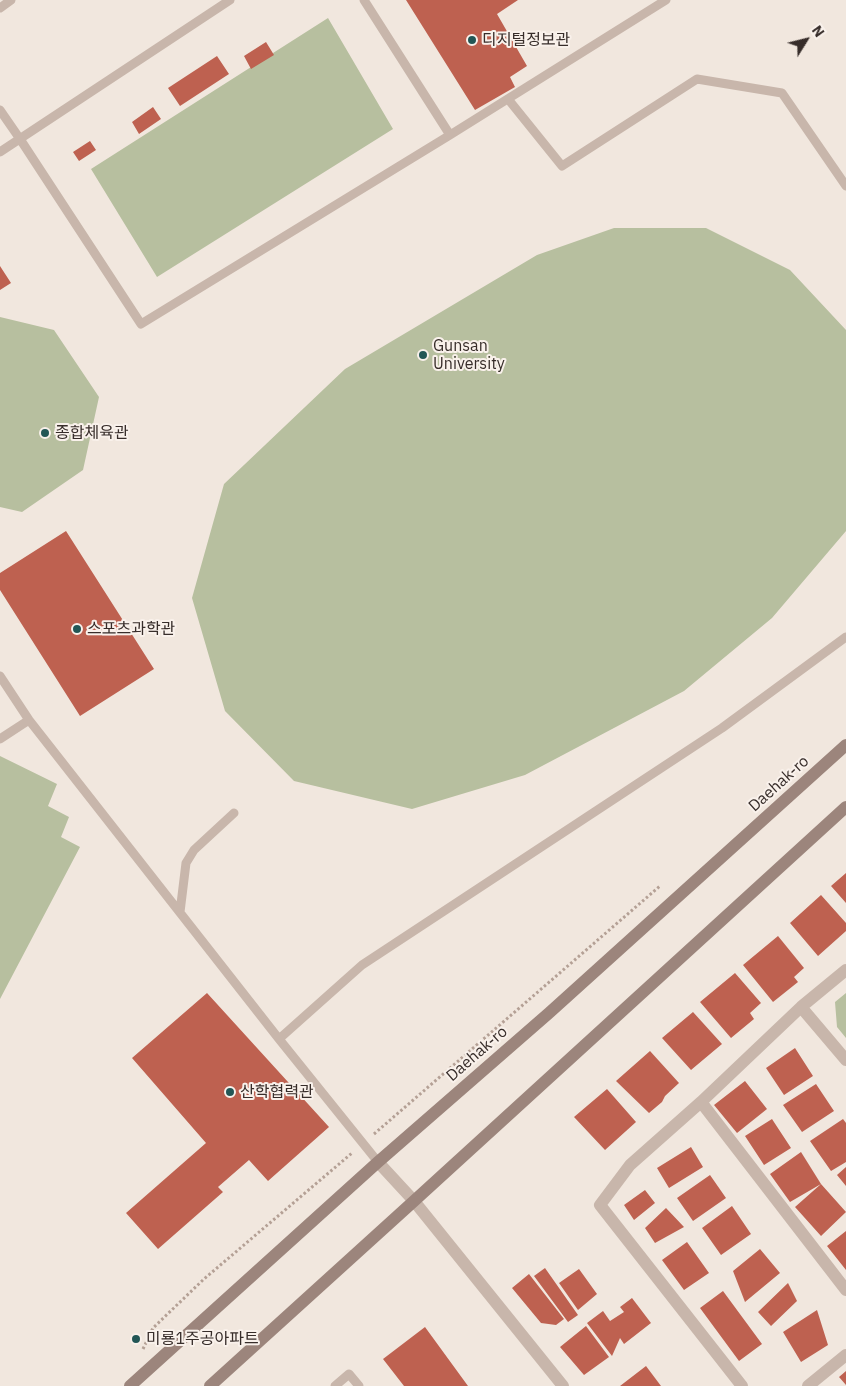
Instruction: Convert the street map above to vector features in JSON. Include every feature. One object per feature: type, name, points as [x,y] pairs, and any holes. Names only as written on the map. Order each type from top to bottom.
[{"type":"street","name":"Daehak-ro","points":[[130,1386],[378,1162],[549,1013],[846,745]]},
{"type":"street","points":[[210,1386],[846,807]]},
{"type":"street","points":[[742,1386],[600,1205],[630,1165],[801,1007],[846,970]]},
{"type":"street","points":[[801,1007],[846,1060]]},
{"type":"street","points":[[700,1102],[846,1290]]},
{"type":"street","points":[[378,1162],[414,1201],[563,1386]]},
{"type":"street","points":[[808,1386],[846,1355]]},
{"type":"lane","points":[[0,8],[11,0]]},
{"type":"lane","points":[[0,152],[230,0]]},
{"type":"lane","points":[[364,0],[450,135]]},
{"type":"lane","points":[[0,110],[142,324],[666,0]]},
{"type":"lane","points":[[508,99],[562,166],[697,79],[782,93],[846,186]]},
{"type":"lane","points":[[279,1039],[362,965],[722,728],[846,636]]},
{"type":"lane","points":[[0,676],[28,720],[378,1162]]},
{"type":"lane","points":[[0,739],[28,720]]},
{"type":"lane","points":[[180,912],[186,863],[194,850],[234,813]]},
{"type":"lane","points":[[335,1386],[349,1374],[359,1386]]},
{"type":"path","points":[[141,1353],[153,1328],[204,1279],[363,1144],[667,880]]},
{"type":"green space","points":[[328,18],[393,129],[157,277],[91,169]]},
{"type":"green space","points":[[614,228],[706,228],[790,270],[846,330],[846,531],[772,618],[684,691],[525,775],[412,809],[294,781],[225,711],[192,598],[224,484],[345,369],[537,255]]},
{"type":"green space","name":"종합체육관","points":[[0,317],[54,330],[99,397],[83,470],[22,512],[0,507]]},
{"type":"green space","points":[[0,756],[57,784],[48,806],[69,817],[61,837],[80,847],[0,999]]},
{"type":"green space","points":[[846,993],[846,1038],[837,1027],[835,1002]]},
{"type":"building","name":"디지털정보관","points":[[406,0],[518,0],[497,14],[527,66],[510,77],[515,87],[475,110]]},
{"type":"building","points":[[266,42],[274,55],[251,69],[244,56]]},
{"type":"building","points":[[217,56],[229,74],[180,106],[168,88]]},
{"type":"building","points":[[153,107],[161,119],[139,134],[132,122]]},
{"type":"building","points":[[90,141],[96,150],[79,161],[73,152]]},
{"type":"building","points":[[0,266],[11,283],[0,290]]},
{"type":"building","name":"스포츠과학관","points":[[66,531],[154,669],[80,716],[0,590],[0,573]]},
{"type":"building","points":[[846,873],[846,903],[831,886]]},
{"type":"building","points":[[821,895],[846,923],[846,931],[818,956],[790,923]]},
{"type":"building","points":[[778,936],[804,968],[794,977],[798,982],[773,1002],[743,965]]},
{"type":"building","points":[[735,973],[761,1003],[750,1013],[754,1019],[731,1038],[700,1002]]},
{"type":"building","name":"산학협력관","points":[[207,993],[329,1127],[268,1181],[249,1160],[218,1187],[223,1192],[158,1249],[126,1213],[206,1143],[132,1058]]},
{"type":"building","points":[[693,1012],[722,1044],[691,1070],[662,1038]]},
{"type":"building","points":[[795,1048],[813,1076],[784,1095],[766,1068]]},
{"type":"building","points":[[650,1051],[679,1083],[649,1113],[616,1081]]},
{"type":"building","points":[[745,1081],[767,1109],[737,1133],[714,1105]]},
{"type":"building","points":[[816,1084],[834,1111],[802,1132],[783,1105]]},
{"type":"building","points":[[607,1089],[636,1122],[605,1150],[574,1117]]},
{"type":"building","points":[[772,1119],[791,1148],[764,1165],[745,1136]]},
{"type":"building","points":[[843,1119],[846,1123],[846,1162],[831,1171],[810,1141]]},
{"type":"building","points":[[691,1147],[703,1167],[669,1188],[657,1168]]},
{"type":"building","points":[[801,1152],[821,1184],[790,1202],[770,1174]]},
{"type":"building","points":[[846,1167],[846,1186],[837,1175]]},
{"type":"building","points":[[710,1175],[726,1198],[693,1221],[677,1198]]},
{"type":"building","points":[[821,1184],[846,1212],[821,1236],[795,1207]]},
{"type":"building","points":[[645,1190],[655,1203],[634,1220],[624,1205]]},
{"type":"building","points":[[732,1206],[751,1234],[721,1255],[702,1228]]},
{"type":"building","points":[[666,1208],[684,1227],[655,1243],[645,1228]]},
{"type":"building","points":[[846,1231],[846,1270],[827,1246]]},
{"type":"building","points":[[687,1242],[709,1273],[684,1290],[662,1260]]},
{"type":"building","points":[[760,1249],[780,1273],[745,1302],[733,1271]]},
{"type":"building","points":[[545,1268],[578,1315],[568,1322],[534,1276]]},
{"type":"building","points":[[579,1269],[597,1294],[578,1310],[559,1283]]},
{"type":"building","points":[[529,1274],[564,1319],[556,1325],[541,1323],[512,1288]]},
{"type":"building","points":[[788,1283],[797,1301],[771,1326],[758,1312]]},
{"type":"building","points":[[723,1291],[762,1344],[739,1361],[700,1308]]},
{"type":"building","points":[[632,1298],[651,1323],[624,1344],[620,1338],[612,1356],[587,1323],[603,1311],[610,1321],[624,1312],[620,1307]]},
{"type":"building","points":[[817,1310],[828,1345],[801,1362],[783,1332]]},
{"type":"building","points":[[586,1326],[609,1357],[584,1375],[560,1347]]},
{"type":"building","points":[[425,1327],[468,1386],[404,1386],[383,1359]]},
{"type":"building","points":[[646,1366],[661,1386],[620,1386]]},
{"type":"building","points":[[846,1371],[846,1385],[839,1377]]},
{"type":"place","name":"디지털정보관","points":[[472,40]]},
{"type":"place","name":"Gunsan University","points":[[423,355]]},
{"type":"place","name":"종합체육관","points":[[45,433]]},
{"type":"place","name":"스포츠과학관","points":[[77,629]]},
{"type":"place","name":"산학협력관","points":[[230,1092]]},
{"type":"place","name":"미룡1주공아파트","points":[[136,1339]]}]
